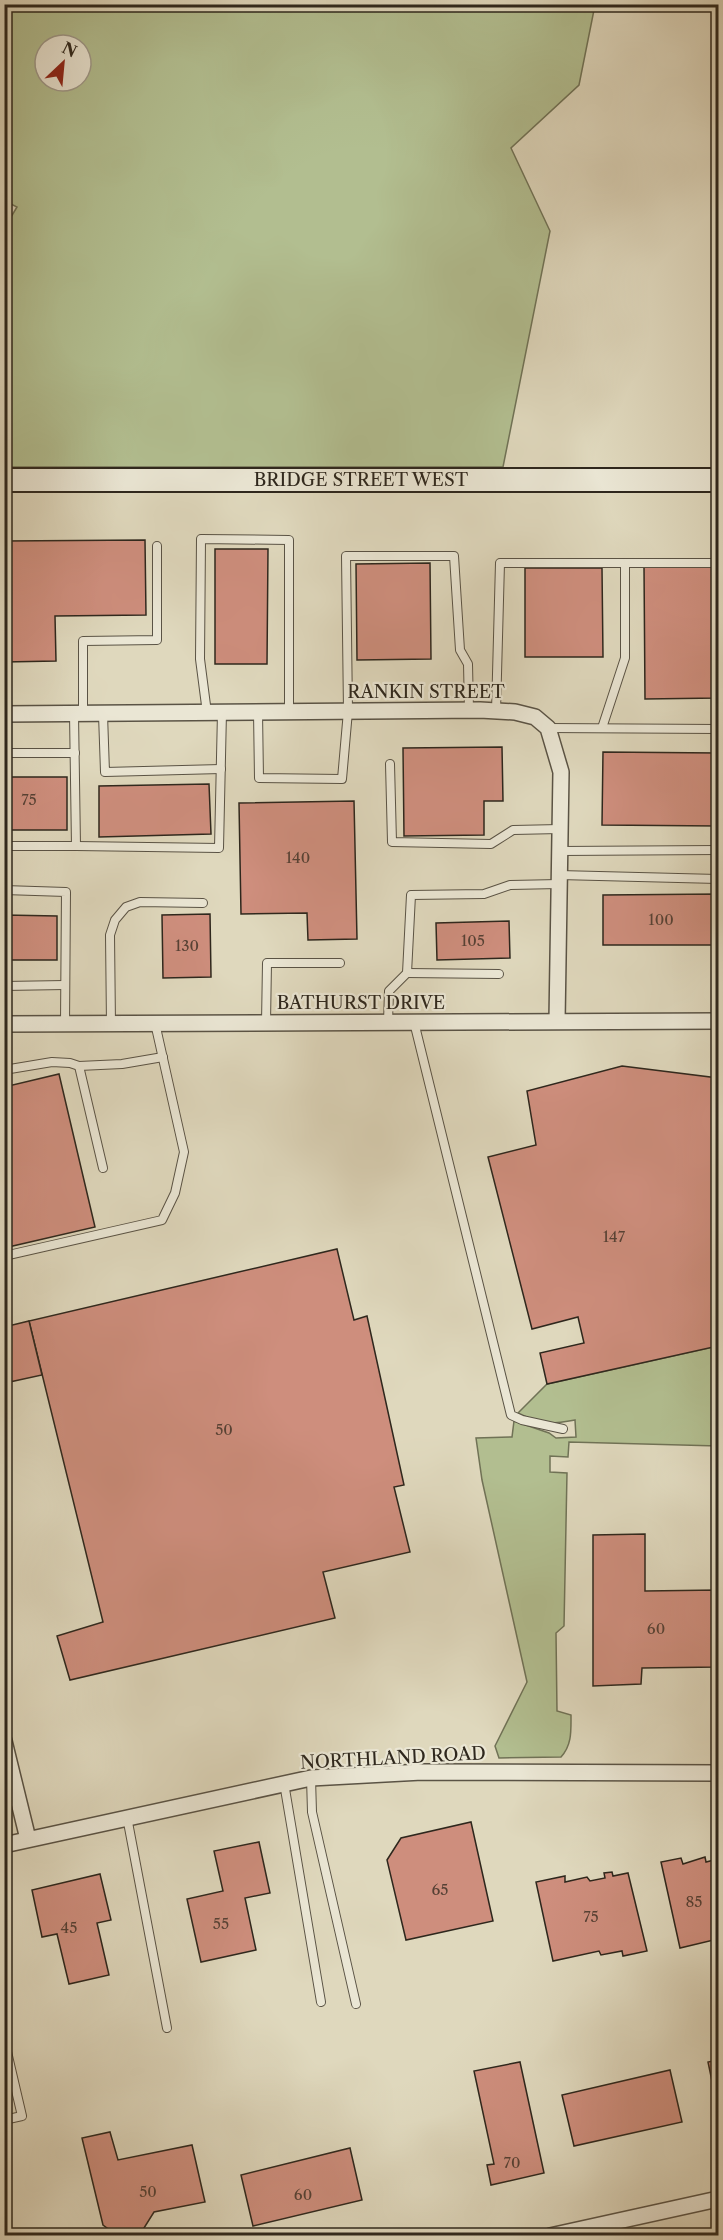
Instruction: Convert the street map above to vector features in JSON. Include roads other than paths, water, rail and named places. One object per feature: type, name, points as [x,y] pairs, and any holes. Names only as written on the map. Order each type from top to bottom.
[{"type":"street","name":"BRIDGE STREET WEST","points":[[4,480],[718,480]]},
{"type":"street","name":"RANKIN STREET","points":[[4,714],[469,710],[515,712],[535,717],[548,728]]},
{"type":"street","points":[[548,728],[561,772],[556,1022]]},
{"type":"street","name":"BATHURST DRIVE","points":[[4,1024],[718,1021]]},
{"type":"street","points":[[4,1741],[28,1839]]},
{"type":"street","name":"NORTHLAND ROAD","points":[[4,1845],[311,1778],[422,1772],[718,1773]]},
{"type":"street","points":[[550,2235],[718,2199]]},
{"type":"lane","points":[[4,846],[219,848],[221,769],[214,712],[200,659],[201,539],[289,540],[289,712]]},
{"type":"lane","points":[[76,846],[75,753],[83,641],[157,640],[157,546]]},
{"type":"lane","points":[[258,712],[259,778],[342,779],[348,711],[346,556],[454,556],[460,650],[468,664],[469,710]]},
{"type":"lane","points":[[496,711],[500,563],[718,563]]},
{"type":"lane","points":[[602,728],[625,658],[625,563]]},
{"type":"lane","points":[[104,714],[105,772],[221,769]]},
{"type":"lane","points":[[548,728],[718,729]]},
{"type":"lane","points":[[4,753],[75,753]]},
{"type":"lane","points":[[390,764],[392,842],[491,844],[513,830],[560,829]]},
{"type":"lane","points":[[560,851],[718,850]]},
{"type":"lane","points":[[388,1022],[389,991],[407,973],[411,896],[484,894],[510,885],[559,879],[718,879]]},
{"type":"lane","points":[[4,890],[66,892],[65,1024]]},
{"type":"lane","points":[[111,1024],[110,935],[115,920],[126,907],[140,902],[203,903]]},
{"type":"lane","points":[[266,1023],[267,963],[340,963]]},
{"type":"lane","points":[[407,973],[499,974]]},
{"type":"lane","points":[[4,986],[65,986]]},
{"type":"lane","points":[[414,1022],[511,1415],[522,1420],[563,1429]]},
{"type":"lane","points":[[4,1256],[162,1220],[175,1193],[184,1152],[155,1023]]},
{"type":"lane","points":[[4,1070],[52,1062],[79,1066],[122,1064],[163,1057]]},
{"type":"lane","points":[[79,1066],[103,1168]]},
{"type":"lane","points":[[311,1778],[312,1812],[356,2004]]},
{"type":"lane","points":[[284,1783],[321,2002]]},
{"type":"lane","points":[[127,1817],[167,2028]]},
{"type":"lane","points":[[4,2039],[22,2116],[4,2120]]}]
